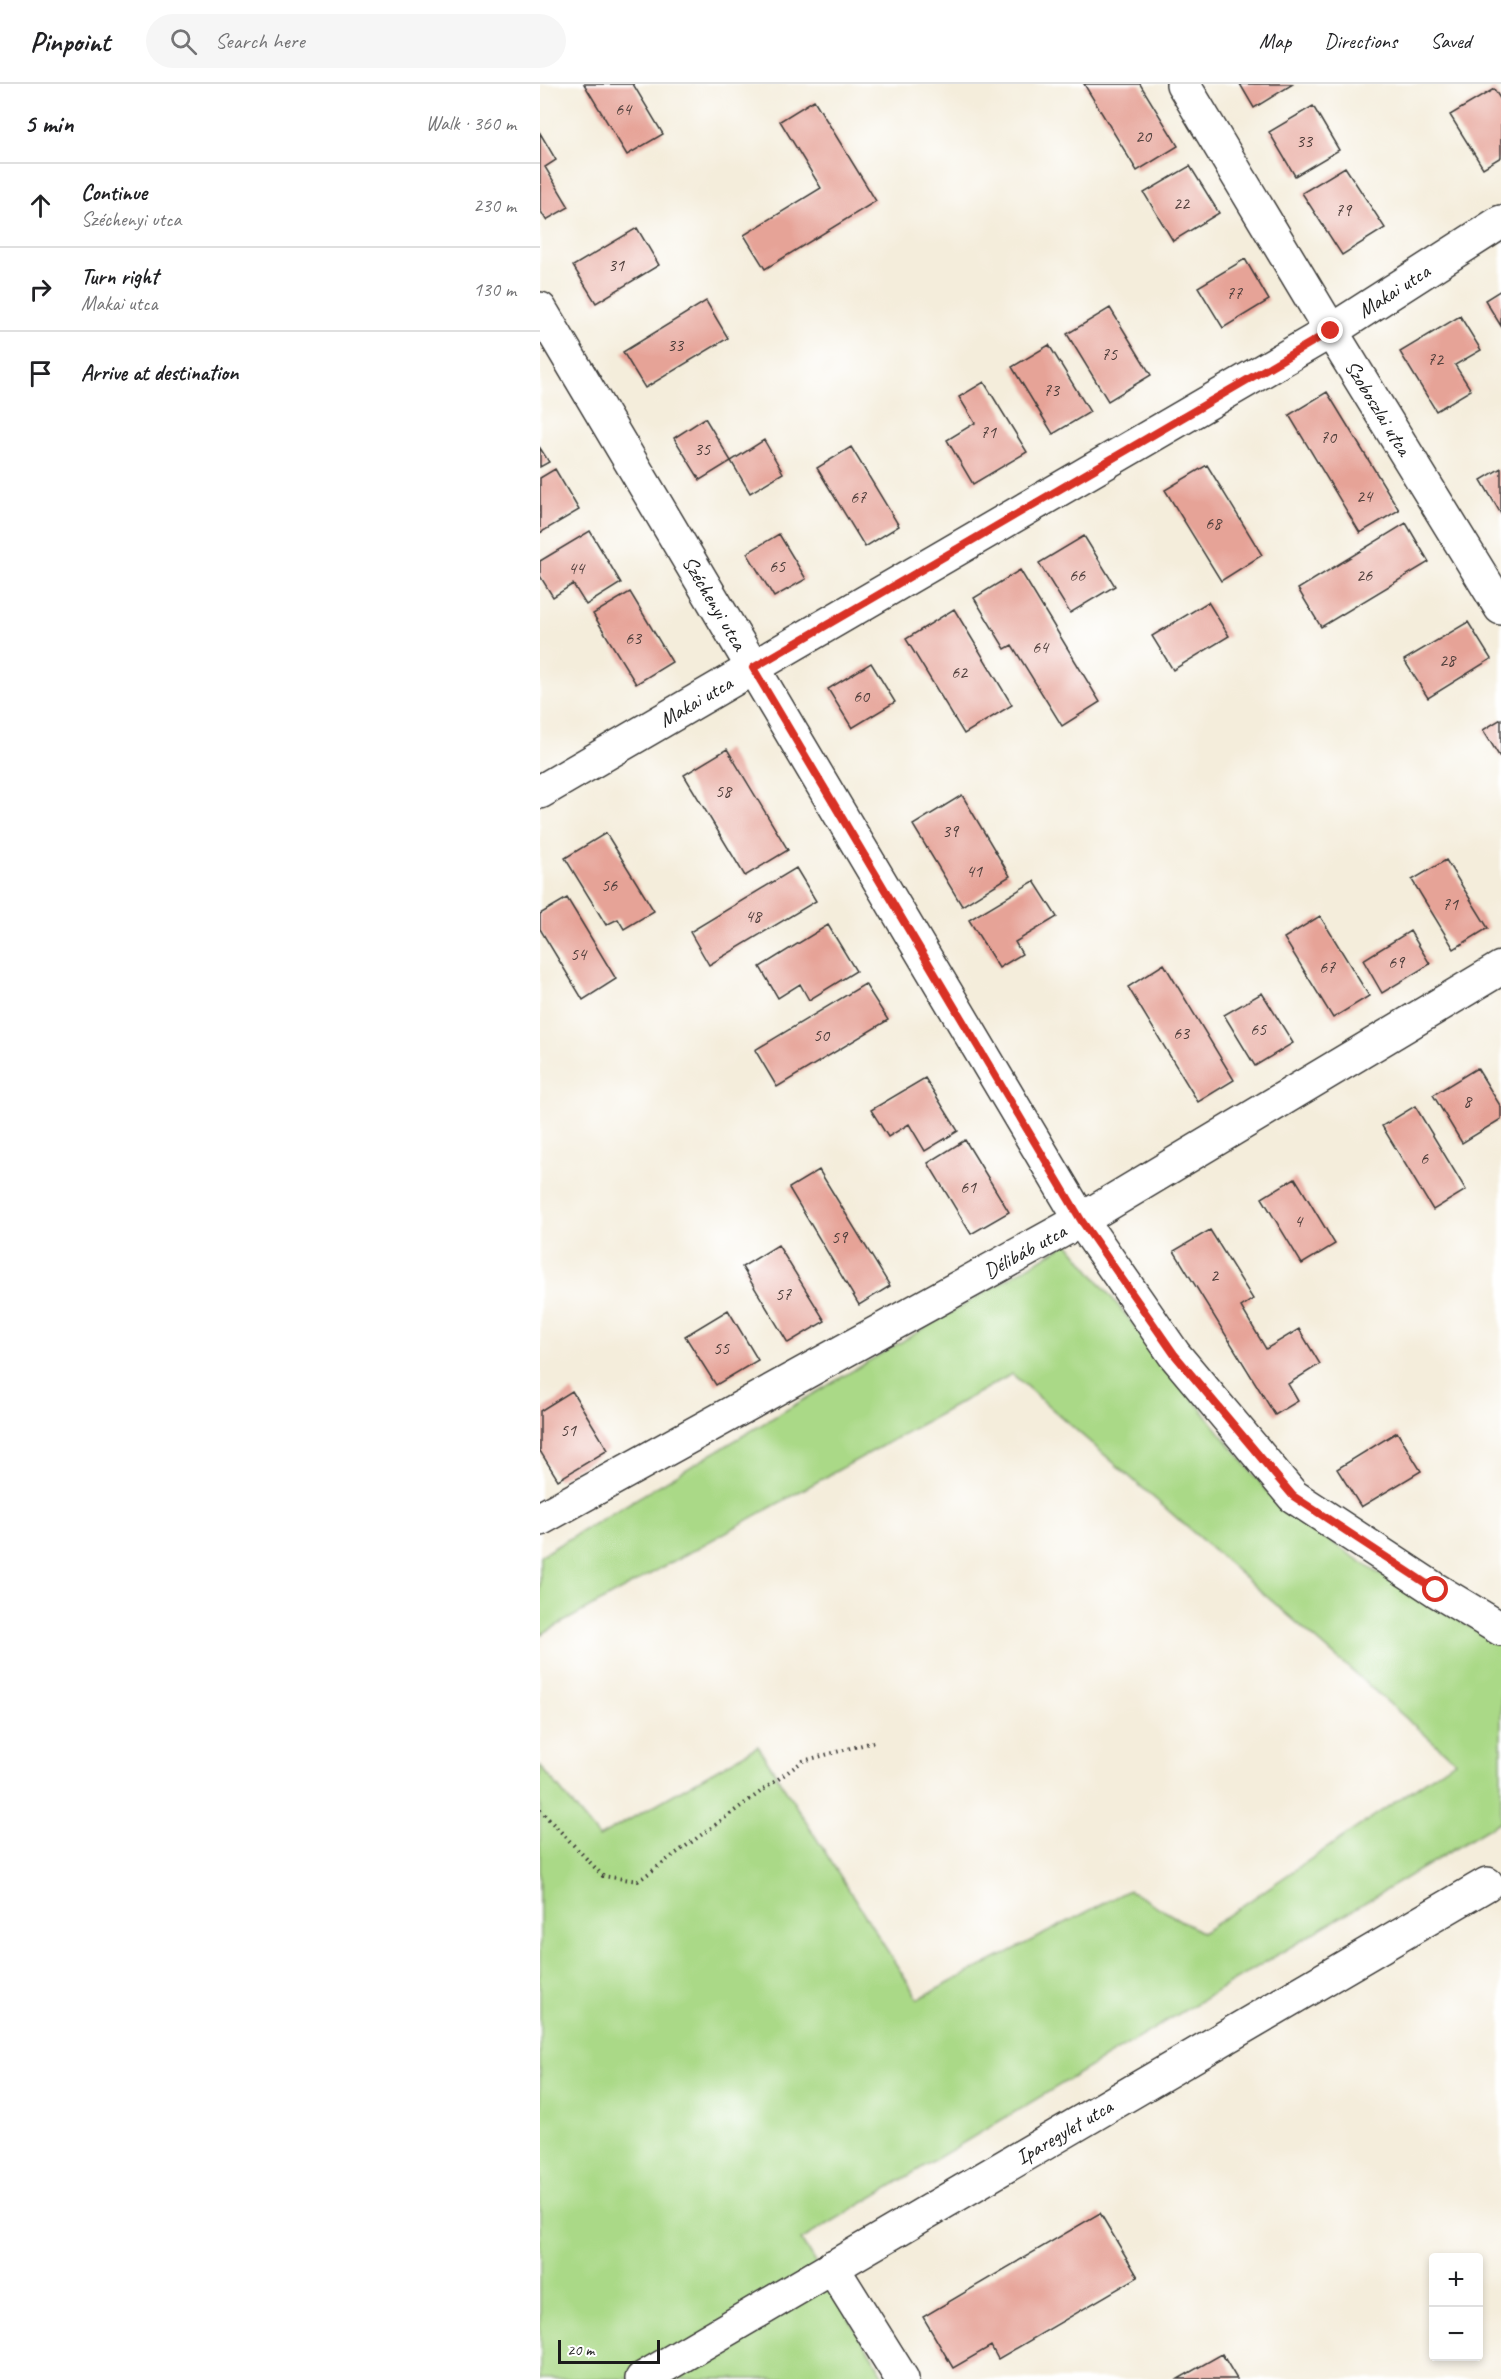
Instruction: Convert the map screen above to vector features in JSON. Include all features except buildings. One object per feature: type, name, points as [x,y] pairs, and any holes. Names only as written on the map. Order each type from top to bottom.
[{"type":"street","name":"Szoboszlai utca","points":[[1183,84],[1501,608]]},
{"type":"street","name":"Makai utca","points":[[540,792],[1331,331],[1501,222]]},
{"type":"street","name":"Széchenyi utca","points":[[540,309],[1081,1220],[1174,1354],[1293,1496],[1436,1590],[1501,1629]]},
{"type":"street","name":"Délibáb utca","points":[[540,1520],[1081,1220],[1501,968]]},
{"type":"street","name":"Iparegylet utca","points":[[642,2379],[1487,1884]]},
{"type":"street","points":[[832,2267],[902,2379]]},
{"type":"path","points":[[540,1810],[603,1876],[638,1881],[803,1761],[877,1741]]},
{"type":"green space","points":[[1068,1243],[1279,1506],[1376,1572],[1501,1645],[1501,1821],[801,2240],[886,2379],[540,2379],[540,1765],[599,1837],[758,1746],[918,1999],[1129,1890],[1202,1933],[1455,1761],[1012,1374],[540,1635],[540,1556]]},
{"type":"route","points":[[1331,331],[753,668],[1081,1220],[1174,1354],[1293,1496],[1436,1590]]}]
